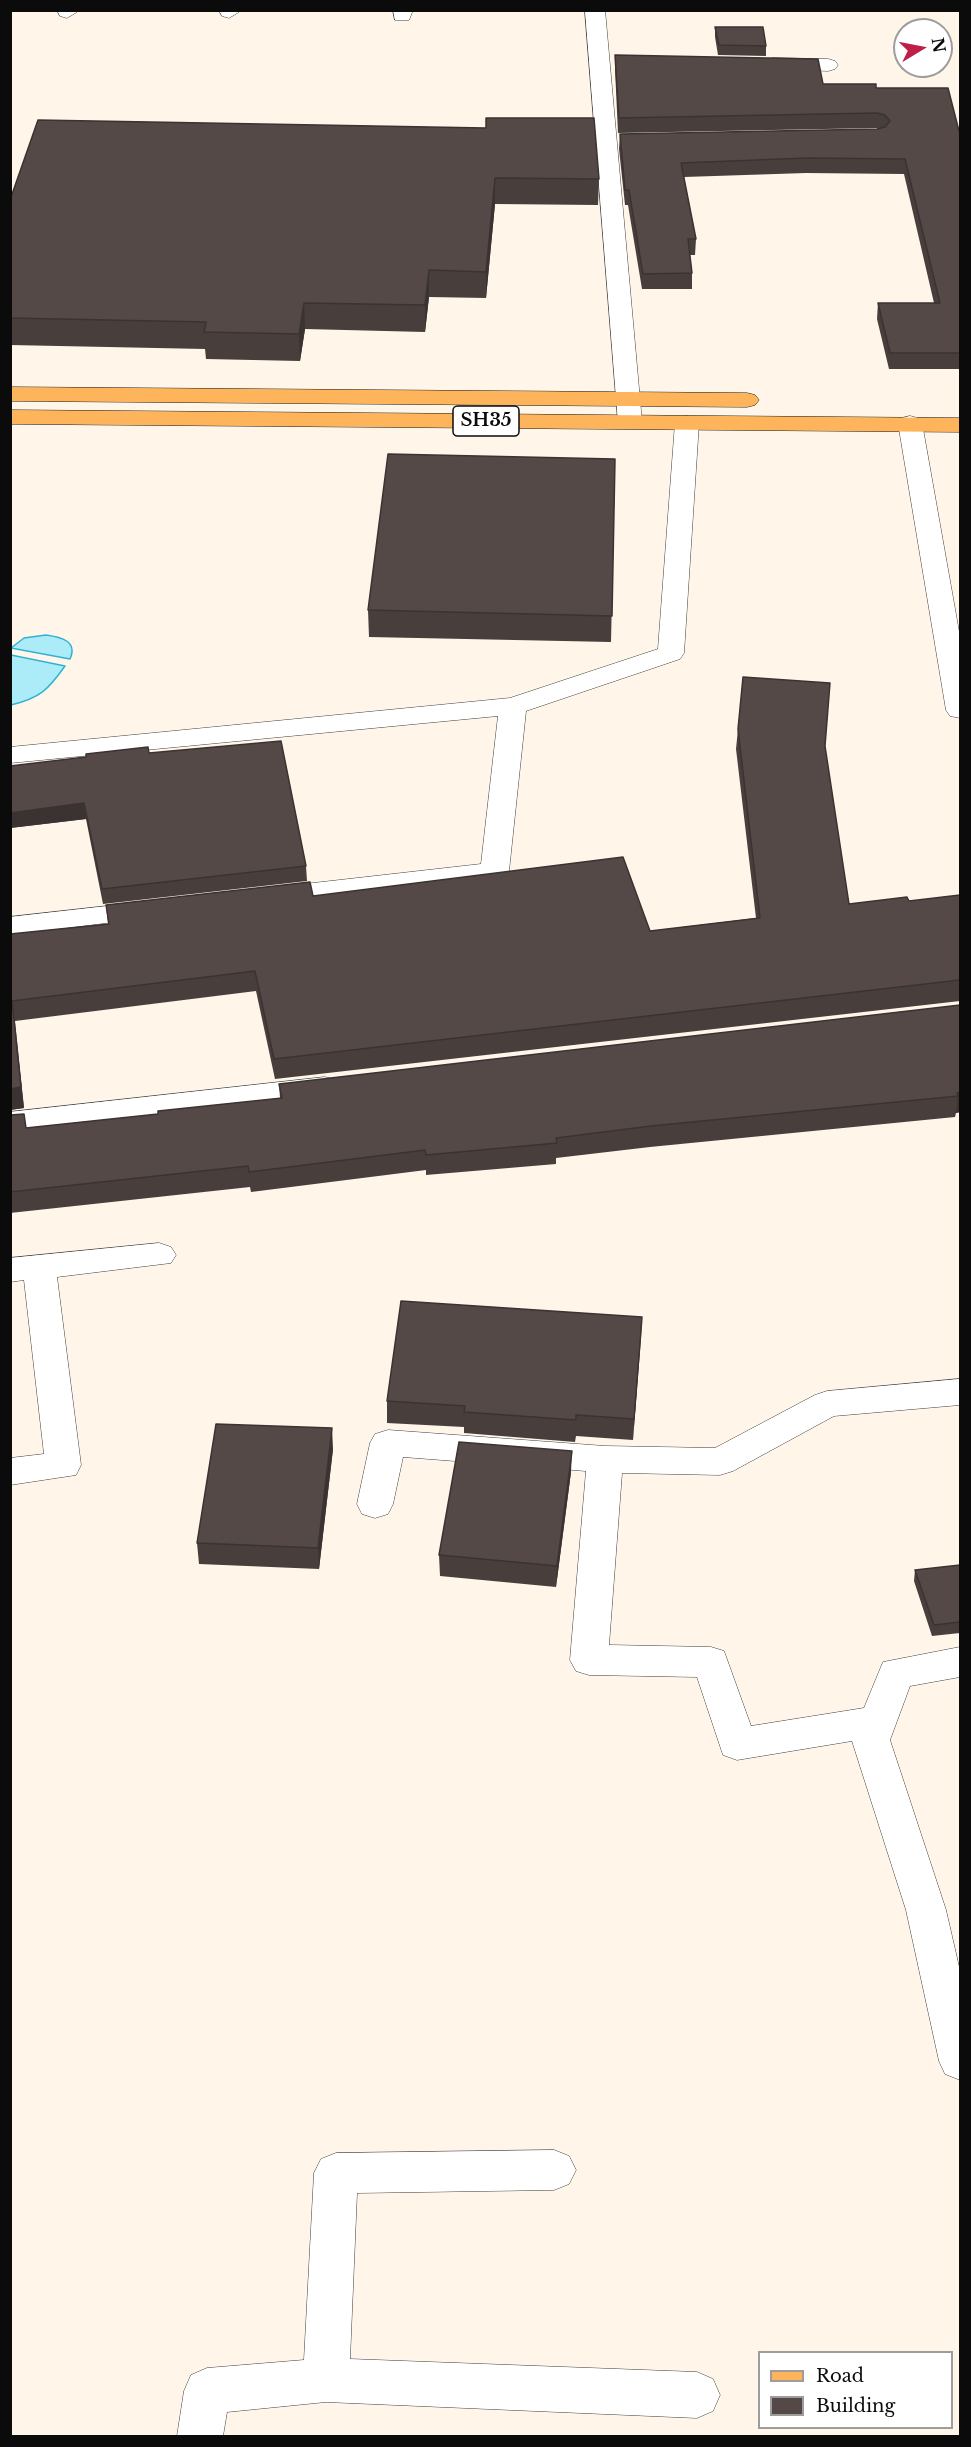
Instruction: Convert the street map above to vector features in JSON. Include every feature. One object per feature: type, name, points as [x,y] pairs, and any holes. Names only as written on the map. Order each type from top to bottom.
[{"type":"main road","name":"SH35","points":[[10,394],[774,400]]},
{"type":"main road","name":"SH35","points":[[10,417],[687,423],[909,409],[960,425]]},
{"type":"street","points":[[596,10],[598,61],[630,423]]},
{"type":"street","points":[[598,61],[621,61]]},
{"type":"street","points":[[748,63],[828,64]]},
{"type":"street","points":[[606,141],[629,140]]},
{"type":"street","points":[[909,409],[960,710]]},
{"type":"street","points":[[10,755],[513,706],[671,653],[687,423]]},
{"type":"street","points":[[247,899],[495,871],[513,706]]},
{"type":"street","points":[[10,926],[176,907]]},
{"type":"street","points":[[10,1123],[353,1084]]},
{"type":"street","points":[[10,1472],[63,1465],[25,1269],[159,1255]]},
{"type":"street","points":[[375,1504],[388,1443],[604,1459],[720,1462],[827,1404],[960,1392]]},
{"type":"street","points":[[604,1459],[589,1660],[711,1662],[737,1744],[878,1721]]},
{"type":"street","points":[[960,1662],[896,1673],[871,1740],[926,1910],[960,2061]]},
{"type":"street","points":[[326,2380],[336,2173],[554,2170]]},
{"type":"street","points":[[201,2436],[207,2391],[326,2380],[697,2395]]},
{"type":"water","points":[[46,635],[57,637],[70,644],[72,653],[70,659],[11,648],[24,638]]},
{"type":"water","points":[[11,655],[65,666],[42,692],[11,705]]},
{"type":"building","points":[[715,27],[763,27],[766,46],[719,45]]},
{"type":"building","points":[[615,55],[818,59],[823,84],[876,84],[876,88],[948,88],[960,131],[960,353],[890,353],[878,303],[940,303],[905,159],[807,158],[681,163],[696,239],[688,239],[692,273],[643,274],[629,190],[625,190],[620,134],[877,129],[885,127],[890,121],[885,115],[877,113],[619,118]]},
{"type":"building","points":[[486,118],[594,118],[599,179],[495,178],[486,272],[429,270],[425,305],[304,303],[299,334],[204,332],[206,322],[10,318],[10,200],[38,120],[486,128]]},
{"type":"building","points":[[388,454],[615,459],[612,616],[368,610]]},
{"type":"building","points":[[743,677],[830,683],[825,746],[849,904],[907,897],[909,901],[960,895],[960,980],[274,1059],[255,971],[12,1001],[21,1087],[10,1089],[10,934],[109,924],[106,905],[310,882],[313,896],[623,857],[650,931],[760,918],[738,729]]},
{"type":"building","points":[[281,741],[306,866],[102,889],[84,803],[10,813],[10,766],[148,747],[149,753]]},
{"type":"building","points":[[960,1005],[960,1092],[957,1093],[958,1096],[651,1126],[556,1138],[557,1143],[426,1155],[425,1150],[249,1172],[248,1166],[10,1192],[10,1115],[24,1114],[26,1128],[158,1114],[158,1111],[282,1098],[279,1084]]},
{"type":"building","points":[[401,1301],[642,1317],[634,1419],[576,1415],[576,1420],[464,1412],[465,1406],[387,1401]]},
{"type":"building","points":[[216,1424],[332,1428],[318,1548],[197,1543]]},
{"type":"building","points":[[459,1442],[572,1451],[557,1566],[439,1555]]},
{"type":"building","points":[[960,1565],[960,1622],[934,1625],[915,1570]]}]
